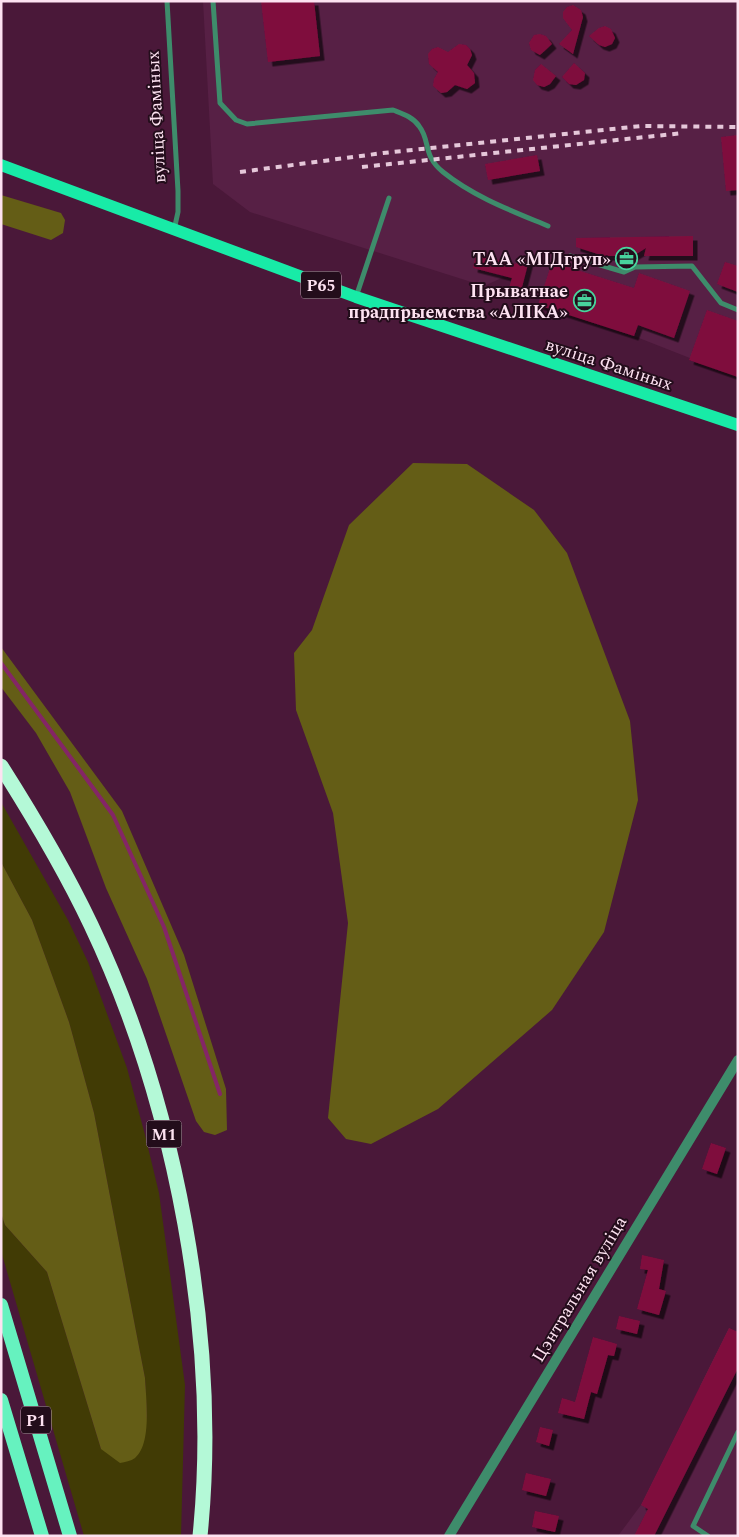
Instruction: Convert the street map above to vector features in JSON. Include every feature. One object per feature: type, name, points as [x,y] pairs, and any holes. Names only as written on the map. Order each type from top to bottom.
[{"type":"highway","name":"М1","points":[[1,766],[50,844],[92,926],[134,1028],[160,1118],[182,1213],[196,1299],[205,1390],[206,1481],[200,1536]]},
{"type":"highway","name":"Р1","points":[[1,1305],[70,1536]]},
{"type":"highway","name":"Р1","points":[[1,1400],[42,1536]]},
{"type":"main road","name":"Р65","points":[[1,165],[356,297]]},
{"type":"main road","name":"вуліца Фаміных","points":[[356,297],[470,337],[738,425]]},
{"type":"street","name":"Цэнтральная вуліца","points":[[449,1536],[738,1060]]},
{"type":"lane","name":"вуліца Фаміных","points":[[168,1],[178,191],[178,212],[174,230]]},
{"type":"lane","points":[[213,1],[220,103],[236,120],[247,124],[394,110],[409,117],[420,127],[429,158],[443,172],[485,199],[548,226]]},
{"type":"lane","points":[[356,297],[389,198]]},
{"type":"lane","points":[[570,256],[624,272],[635,267],[692,266],[721,303],[738,310]]},
{"type":"lane","points":[[708,1536],[700,1534],[693,1526],[738,1432]]},
{"type":"shaded area","points":[[203,1],[738,1],[738,377],[634,336],[538,305],[540,297],[509,288],[512,278],[506,276],[484,286],[250,212],[213,184]]},
{"type":"shaded area","points":[[1,195],[61,213],[65,220],[63,233],[51,240],[1,224]]},
{"type":"shaded area","points":[[413,463],[467,464],[534,510],[567,553],[630,721],[638,800],[604,932],[552,1010],[438,1109],[371,1144],[346,1139],[328,1118],[348,923],[333,813],[296,710],[294,653],[312,630],[349,525]]},
{"type":"shaded area","points":[[1,647],[122,811],[184,955],[226,1089],[227,1130],[215,1135],[204,1132],[196,1121],[147,979],[106,888],[70,792],[36,733],[1,687]]},
{"type":"shaded area","points":[[1,802],[68,920],[88,962],[127,1068],[145,1135],[159,1193],[185,1385],[181,1536],[84,1536],[1,1251],[1,1213],[5,1225],[47,1272],[101,1449],[147,1418],[145,1378],[94,1113],[69,1022],[32,920],[1,862]]},
{"type":"shaded area","points":[[1,862],[32,920],[69,1022],[94,1113],[145,1378],[147,1421],[144,1443],[135,1458],[122,1463],[101,1449],[47,1272],[5,1225],[1,1213]]},
{"type":"shaded area","points":[[729,1328],[738,1332],[738,1536],[618,1536],[641,1505]]},
{"type":"building","points":[[261,1],[314,1],[320,56],[268,62]]},
{"type":"building","points":[[573,5],[581,10],[583,17],[573,54],[559,44],[572,30],[563,18],[563,12],[567,7]]},
{"type":"building","points":[[605,26],[611,29],[615,38],[612,44],[605,47],[599,45],[589,36]]},
{"type":"building","points":[[534,35],[546,36],[552,44],[540,55],[531,50],[529,43]]},
{"type":"building","points":[[459,44],[466,45],[470,49],[472,55],[467,65],[474,73],[475,83],[467,89],[455,85],[447,92],[441,93],[433,86],[438,72],[429,64],[428,54],[432,49],[438,47],[448,52]]},
{"type":"building","points":[[574,63],[585,73],[584,80],[576,85],[569,84],[562,77]]},
{"type":"building","points":[[541,64],[556,76],[550,84],[544,87],[537,85],[533,80],[535,70]]},
{"type":"building","points":[[738,135],[738,190],[726,191],[721,137]]},
{"type":"building","points":[[537,155],[540,171],[488,180],[485,164]]},
{"type":"building","points":[[693,236],[693,256],[644,256],[646,248],[633,256],[604,256],[576,247],[576,238]]},
{"type":"building","points":[[476,254],[516,264],[518,257],[529,260],[521,291],[509,288],[512,278],[473,268]]},
{"type":"building","name":"Прыватнае прадпрыемства «АЛІКА»","points":[[552,262],[634,288],[639,273],[690,291],[674,338],[638,325],[634,336],[538,305]]},
{"type":"building","points":[[725,262],[738,266],[738,292],[717,284]]},
{"type":"building","points":[[707,310],[738,321],[738,377],[689,360]]},
{"type":"building","points":[[711,1143],[726,1148],[717,1174],[702,1169]]},
{"type":"building","points":[[642,1255],[664,1260],[659,1289],[666,1291],[659,1315],[637,1309],[648,1270],[640,1269]]},
{"type":"building","points":[[619,1316],[640,1321],[637,1334],[616,1329]]},
{"type":"building","points":[[729,1328],[738,1332],[738,1368],[654,1536],[634,1536],[648,1509],[641,1505]]},
{"type":"building","points":[[593,1337],[617,1344],[614,1356],[608,1355],[597,1394],[591,1392],[584,1419],[558,1413],[562,1398],[575,1402]]},
{"type":"building","points":[[540,1427],[553,1430],[549,1446],[536,1442]]},
{"type":"building","points":[[526,1473],[551,1479],[546,1496],[522,1490]]},
{"type":"building","points":[[535,1511],[559,1516],[555,1532],[532,1527]]},
{"type":"waterway","points":[[1,663],[113,815],[164,927],[220,1094]]},
{"type":"railway","points":[[240,172],[383,153],[641,126],[738,127]]},
{"type":"railway","points":[[362,167],[683,133]]},
{"type":"place","name":"ТАА «МІДгруп»","points":[[627,259]]},
{"type":"place","name":"Прыватнае прадпрыемства «АЛІКА»","points":[[584,301]]}]
